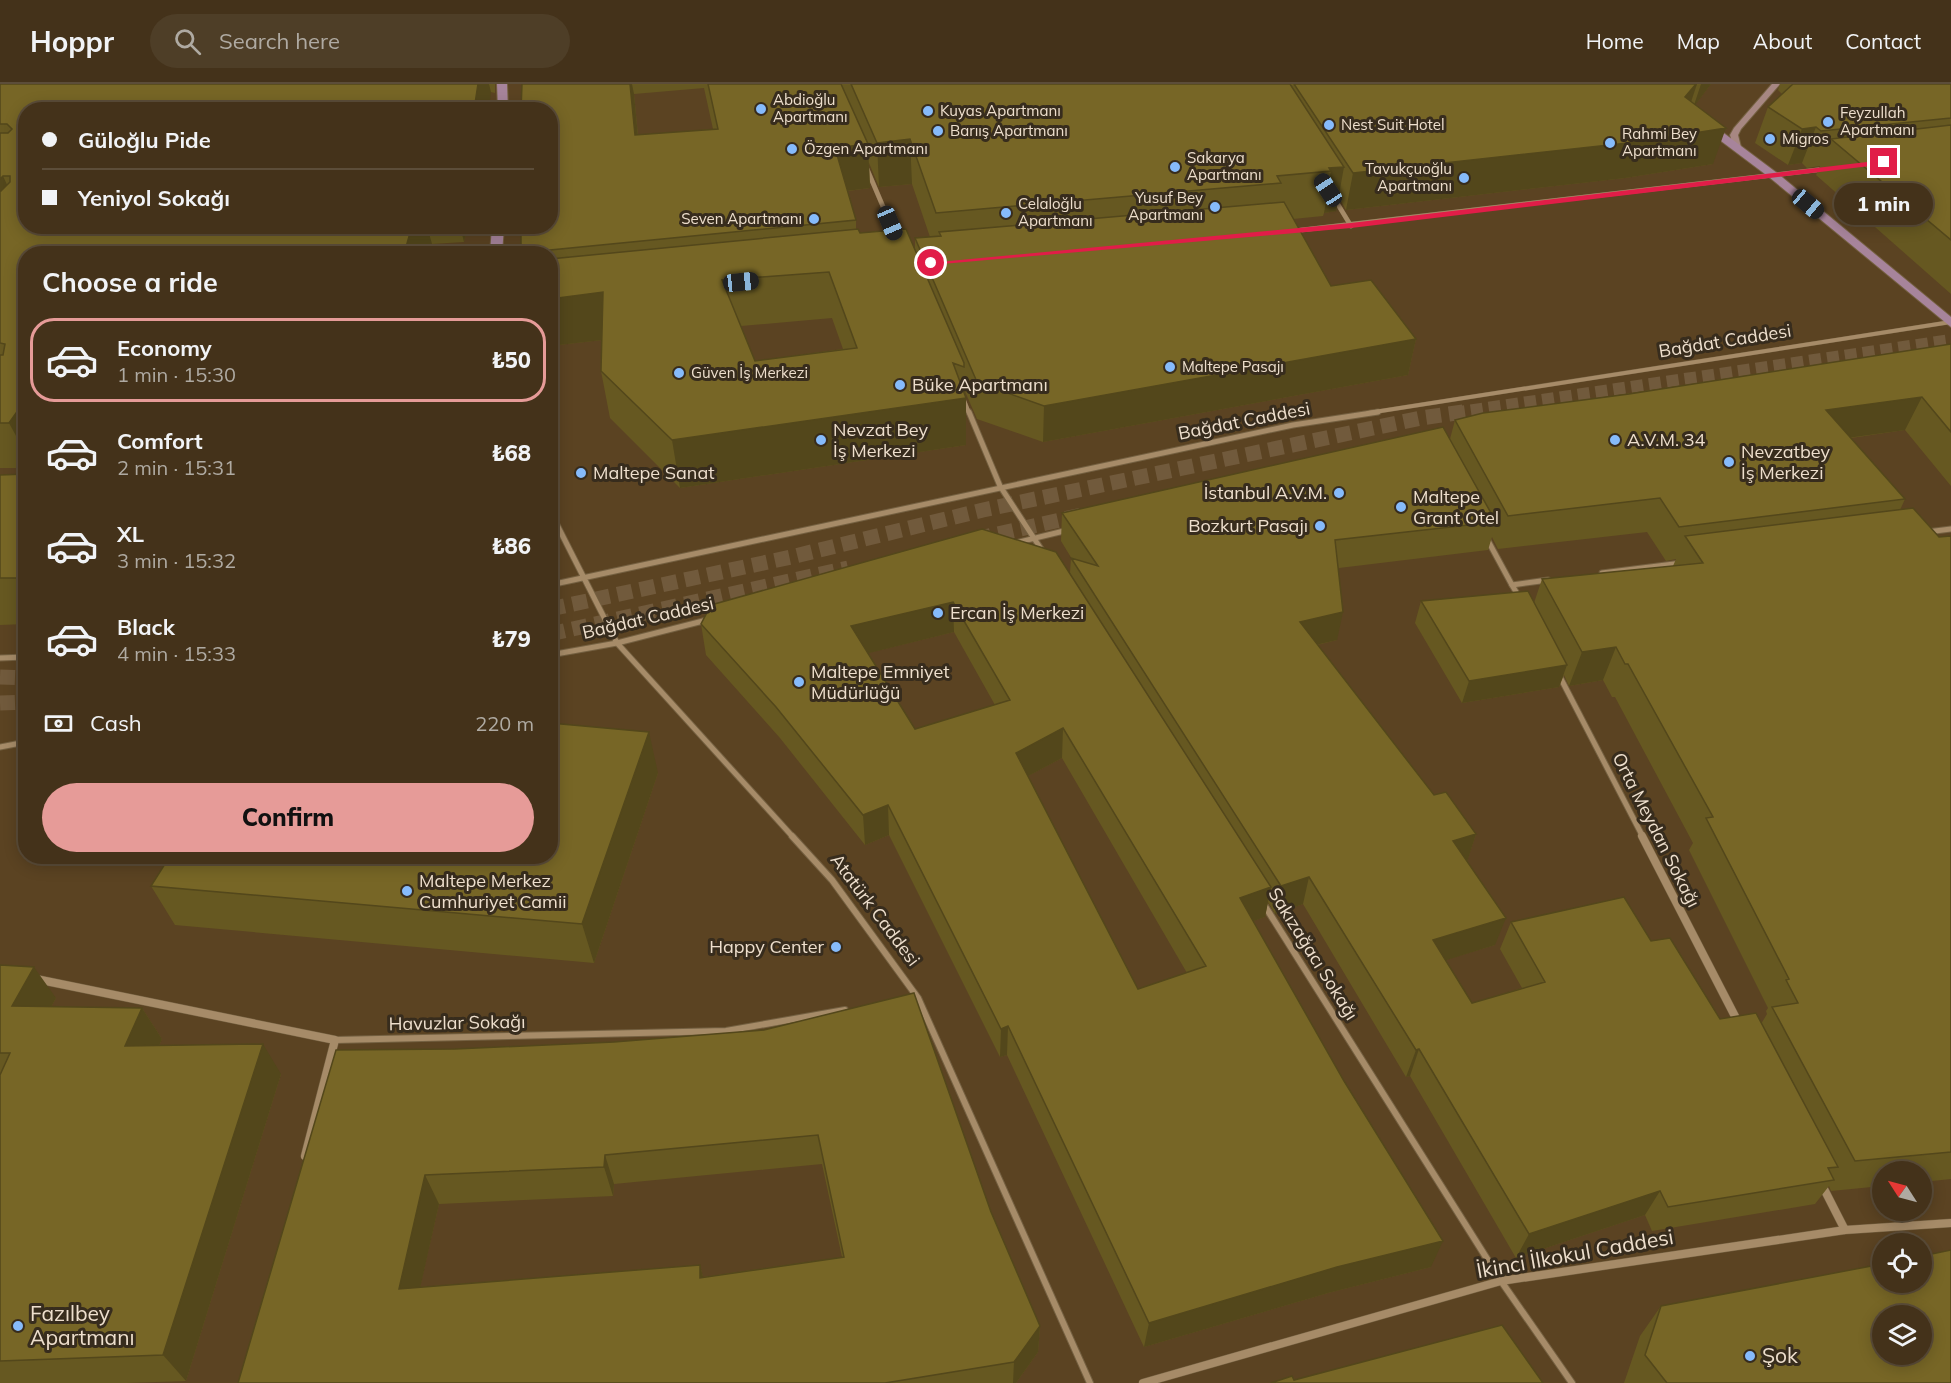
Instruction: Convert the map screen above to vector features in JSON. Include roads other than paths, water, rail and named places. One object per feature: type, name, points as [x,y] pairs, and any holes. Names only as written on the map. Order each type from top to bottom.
[{"type":"main road","points":[[502,84],[502,102]]},
{"type":"main road","points":[[1737,147],[1734,135],[1738,128],[1776,84]]},
{"type":"main road","points":[[1698,119],[1773,175],[1951,322]]},
{"type":"street","points":[[862,159],[899,244]]},
{"type":"street","points":[[1281,232],[1832,168]]},
{"type":"street","points":[[1332,197],[1351,225]]},
{"type":"street","name":"Bağdat Caddesi","points":[[558,583],[1000,486],[1293,425],[1951,322]]},
{"type":"street","points":[[958,387],[1000,486],[1047,558]]},
{"type":"street","name":"Atatürk Caddesi","points":[[558,527],[617,643],[832,880],[918,998],[1090,1383]]},
{"type":"street","points":[[1012,543],[1080,527]]},
{"type":"street","points":[[1915,533],[1951,529]]},
{"type":"street","points":[[1485,535],[1523,606]]},
{"type":"street","points":[[1595,574],[1690,562]]},
{"type":"street","points":[[1512,585],[1560,579]]},
{"type":"street","name":"Bağdat Caddesi","points":[[558,654],[617,643],[713,619]]},
{"type":"street","points":[[0,658],[18,657]]},
{"type":"street","name":"Orta Meydan Sokağı","points":[[1556,669],[1741,1029]]},
{"type":"street","points":[[0,747],[18,744]]},
{"type":"street","name":"Sakızağacı Sokağı","points":[[1261,899],[1501,1281],[1572,1383]]},
{"type":"street","name":"Havuzlar Sokağı","points":[[23,976],[335,1040],[726,1031],[850,1010]]},
{"type":"street","points":[[907,1000],[918,998]]},
{"type":"street","points":[[302,1166],[335,1040]]},
{"type":"street","points":[[1818,1177],[1845,1230]]},
{"type":"street","name":"İkinci İlkokul Caddesi","points":[[1143,1383],[1501,1281],[1845,1230],[1951,1223]]},
{"type":"tunnel","points":[[1453,413],[1951,340]]},
{"type":"tunnel","points":[[558,607],[791,557],[983,510],[1421,418],[1463,412]]},
{"type":"tunnel","points":[[976,539],[1082,515]]},
{"type":"tunnel","points":[[558,632],[848,568]]},
{"type":"tunnel","points":[[0,677],[18,678]]},
{"type":"tunnel","points":[[0,703],[18,702]]},
{"type":"place","name":"Abdioğlu Apartmanı","points":[[761,109]]},
{"type":"place","name":"Kuyas Apartmanı","points":[[928,111]]},
{"type":"place","name":"Feyzullah Apartmanı","points":[[1828,122]]},
{"type":"place","name":"Nest Suit Hotel","points":[[1329,125]]},
{"type":"place","name":"Barıış Apartmanı","points":[[938,131]]},
{"type":"place","name":"Migros","points":[[1770,139]]},
{"type":"place","name":"Rahmi Bey Apartmanı","points":[[1610,143]]},
{"type":"place","name":"Özgen Apartmanı","points":[[792,149]]},
{"type":"place","name":"Sakarya Apartmanı","points":[[1175,167]]},
{"type":"place","name":"Tavukçuoğlu Apartmanı","points":[[1464,178]]},
{"type":"place","name":"Yusuf Bey Apartmanı","points":[[1215,207]]},
{"type":"place","name":"Celaloğlu Apartmanı","points":[[1006,213]]},
{"type":"place","name":"Seven Apartmanı","points":[[814,219]]},
{"type":"place","name":"Maltepe Pasajı","points":[[1170,367]]},
{"type":"place","name":"Güven İş Merkezi","points":[[679,373]]},
{"type":"place","name":"Büke Apartmanı","points":[[900,385]]},
{"type":"place","name":"Nevzat Bey İş Merkezi","points":[[821,440]]},
{"type":"place","name":"A.V.M. 34","points":[[1615,440]]},
{"type":"place","name":"Nevzatbey İş Merkezi","points":[[1729,462]]},
{"type":"place","name":"Maltepe Sanat","points":[[581,473]]},
{"type":"place","name":"İstanbul A.V.M.","points":[[1339,493]]},
{"type":"place","name":"Maltepe Grant Otel","points":[[1401,507]]},
{"type":"place","name":"Bozkurt Pasajı","points":[[1320,526]]},
{"type":"place","name":"Ercan İş Merkezi","points":[[938,613]]},
{"type":"place","name":"Maltepe Emniyet Müdürlüğü","points":[[799,682]]},
{"type":"place","name":"Maltepe Merkez Cumhuriyet Camii","points":[[407,891]]},
{"type":"place","name":"Happy Center","points":[[836,947]]},
{"type":"place","name":"Fazılbey Apartmanı","points":[[18,1326]]},
{"type":"place","name":"Şok","points":[[1750,1356]]}]
